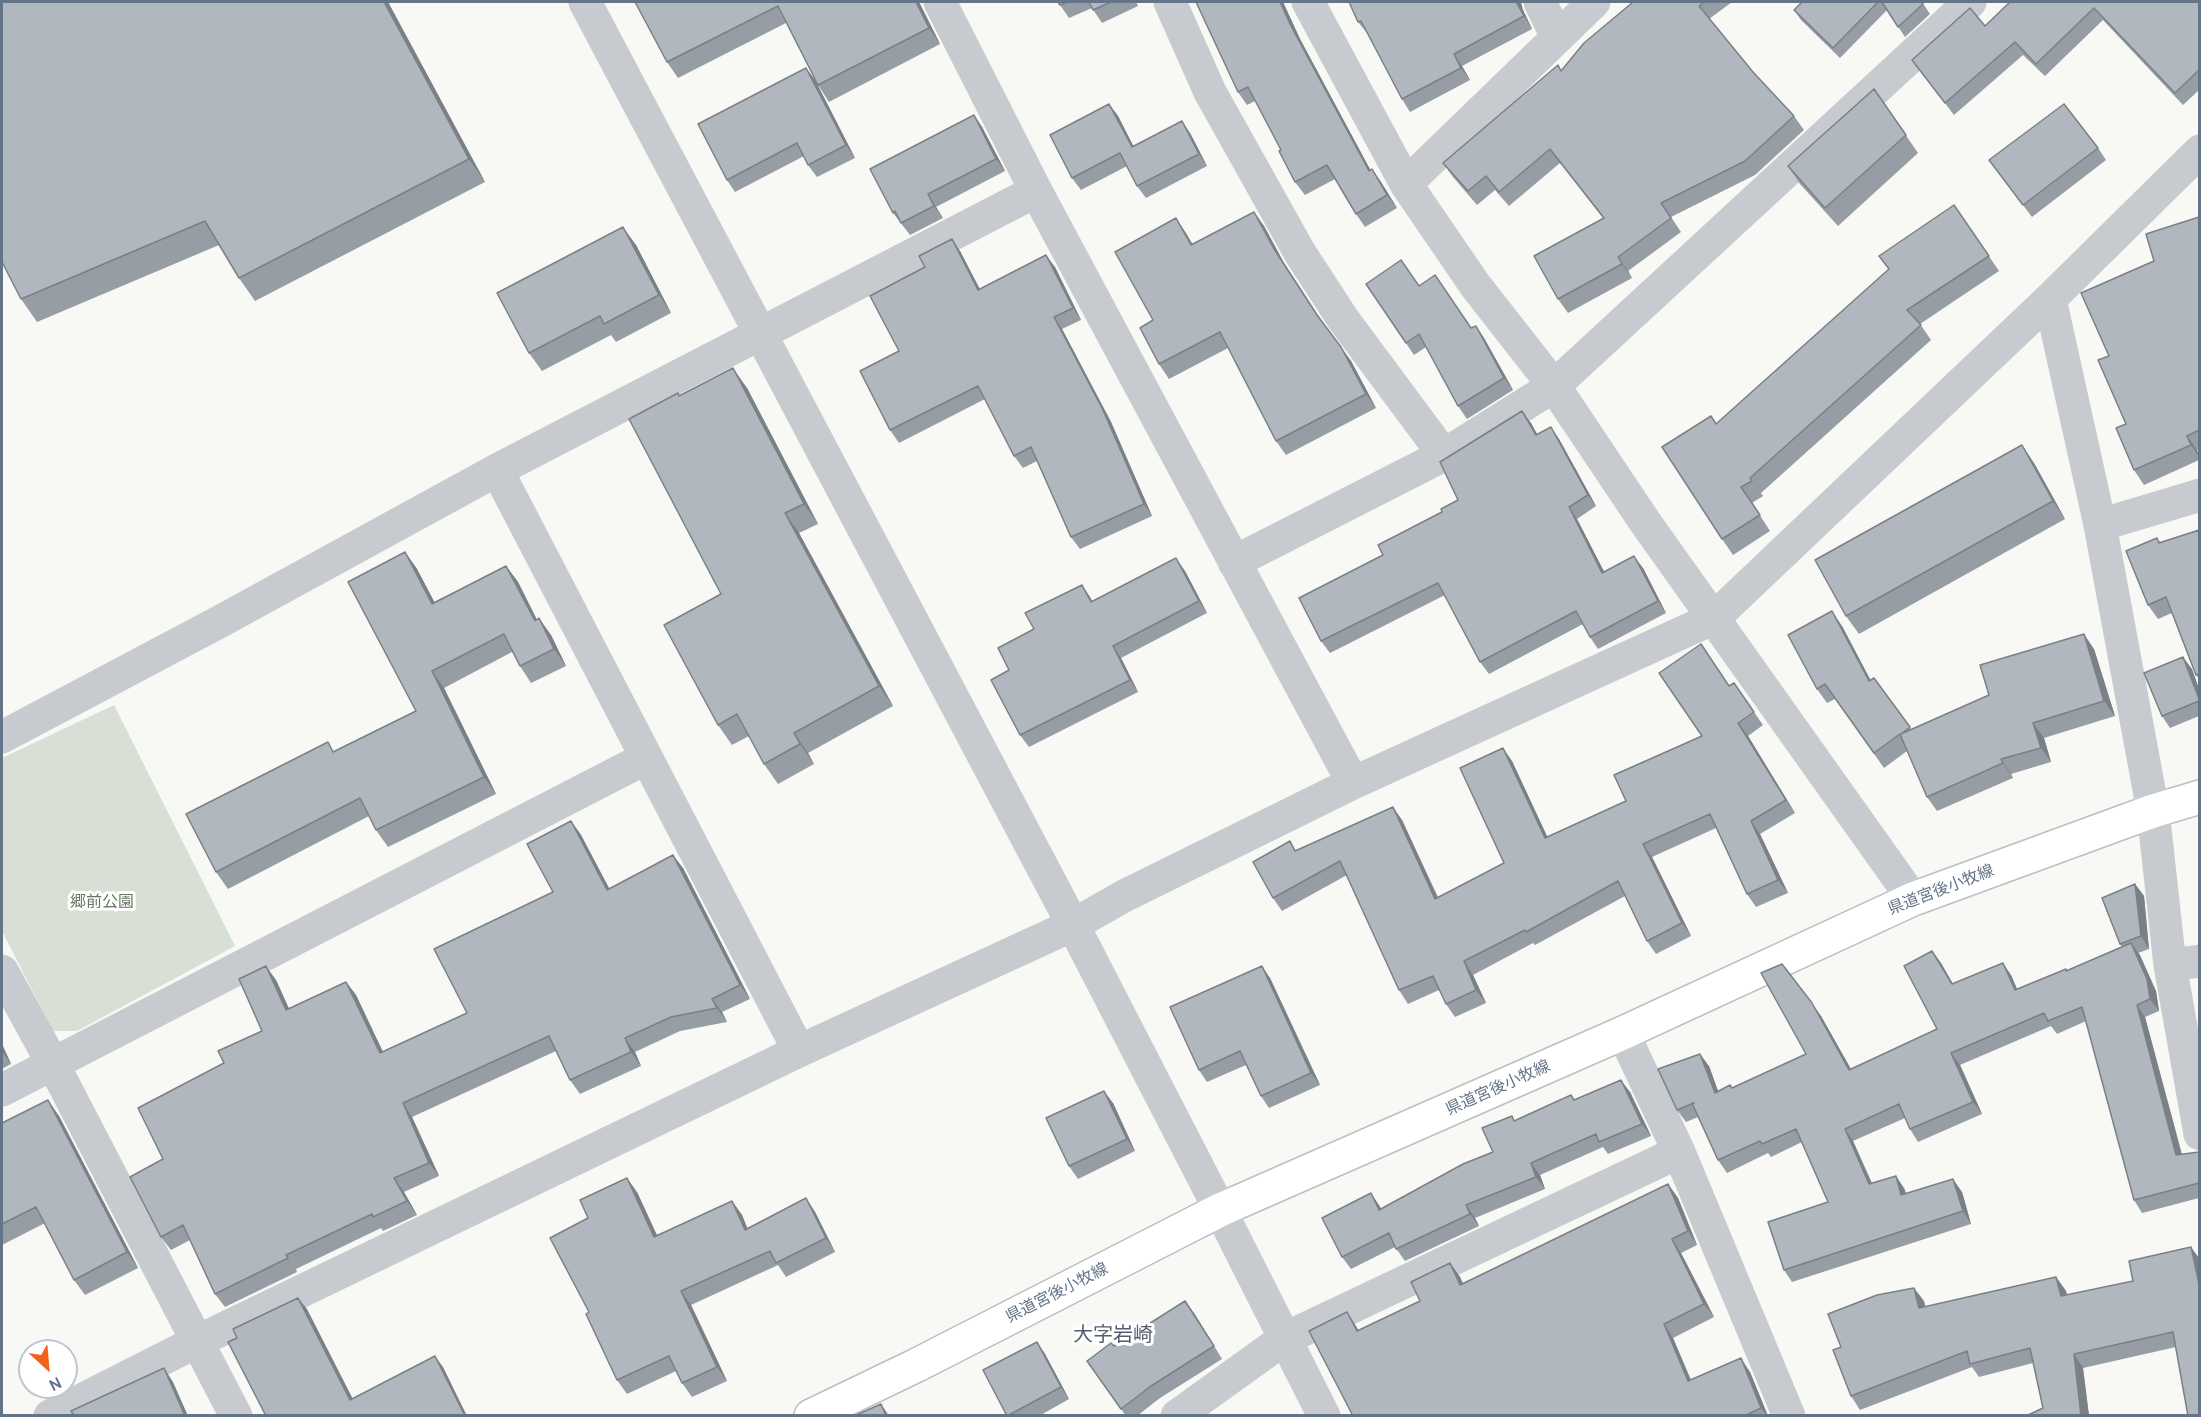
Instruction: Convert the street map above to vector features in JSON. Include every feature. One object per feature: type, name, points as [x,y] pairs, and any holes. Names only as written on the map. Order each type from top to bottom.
[{"type":"main road","name":"県道宮後小牧線","points":[[811,1416],[927,1360],[1220,1210],[1623,1033],[1913,899],[2199,797]]},
{"type":"street","points":[[585,2],[1073,925],[1324,1416]]},
{"type":"street","points":[[940,2],[1036,191],[1353,783]]},
{"type":"street","points":[[1170,2],[1210,92],[1300,254],[1343,319],[1444,455]]},
{"type":"street","points":[[1308,2],[1406,184],[1475,285],[1554,386],[1645,522],[1913,899]]},
{"type":"street","points":[[1540,2],[1557,37]]},
{"type":"street","points":[[1406,184],[1594,2]]},
{"type":"street","points":[[1234,562],[1444,455],[1554,386],[1970,2]]},
{"type":"street","points":[[50,1416],[196,1342],[799,1051],[1073,925],[1124,896],[1353,783],[1714,618],[2050,299],[2199,150]]},
{"type":"street","points":[[2,737],[221,621],[497,470],[1036,191]]},
{"type":"street","points":[[2050,299],[2100,525],[2153,812],[2185,963],[2199,1134]]},
{"type":"street","points":[[497,470],[799,1051]]},
{"type":"street","points":[[2100,525],[2199,495]]},
{"type":"street","points":[[2,1090],[646,758]]},
{"type":"street","points":[[2,971],[53,1064],[236,1416]]},
{"type":"street","points":[[1623,1033],[1679,1152],[1789,1416]]},
{"type":"street","points":[[1177,1416],[1284,1338],[1679,1152]]},
{"type":"green space","name":"郷前公園","points":[[114,705],[235,946],[77,1031],[53,1031],[2,931],[2,758]]},
{"type":"building","points":[[2,2],[384,2],[469,159],[239,278],[205,221],[21,299],[2,262]]},
{"type":"building","points":[[635,2],[916,2],[929,28],[818,85],[778,6],[667,62]]},
{"type":"building","points":[[1089,2],[1111,2],[1093,10]]},
{"type":"building","points":[[1196,2],[1280,2],[1369,171],[1372,169],[1387,195],[1356,214],[1327,165],[1295,182],[1248,87],[1238,92]]},
{"type":"building","points":[[1349,2],[1516,2],[1524,16],[1454,54],[1461,68],[1402,99]]},
{"type":"building","points":[[1633,2],[1704,2],[1699,6],[1753,72],[1794,116],[1745,161],[1661,203],[1671,218],[1618,257],[1622,264],[1558,299],[1534,256],[1604,218],[1550,149],[1499,192],[1486,176],[1468,191],[1443,163],[1558,65],[1561,71],[1584,43]]},
{"type":"building","points":[[1802,2],[1878,2],[1833,48],[1794,10]]},
{"type":"building","points":[[1882,2],[1921,2],[1923,4],[1898,27]]},
{"type":"building","points":[[2010,2],[2199,2],[2199,70],[2175,93],[2094,8],[2036,64],[2015,42],[1945,103],[1912,60],[1970,8],[1985,26]]},
{"type":"building","points":[[806,68],[846,145],[808,165],[797,143],[727,180],[698,124]]},
{"type":"building","points":[[1874,89],[1906,135],[1825,208],[1788,166]]},
{"type":"building","points":[[1109,104],[1132,147],[1182,121],[1199,154],[1137,186],[1120,153],[1072,178],[1050,135]]},
{"type":"building","points":[[2064,104],[2098,148],[2023,205],[1989,160]]},
{"type":"building","points":[[974,115],[996,159],[928,194],[934,206],[901,223],[895,211],[893,213],[870,169]]},
{"type":"building","points":[[1954,205],[1989,256],[1907,310],[1921,325],[1750,478],[1752,481],[1741,487],[1760,515],[1722,539],[1662,447],[1711,416],[1716,424],[1889,269],[1879,256]]},
{"type":"building","points":[[1254,212],[1274,249],[1341,347],[1366,394],[1276,441],[1220,332],[1159,364],[1140,328],[1153,320],[1115,252],[1176,218],[1191,245]]},
{"type":"building","points":[[2199,217],[2199,430],[2187,436],[2191,445],[2134,470],[2116,428],[2126,424],[2098,360],[2109,356],[2081,293],[2154,261],[2146,234]]},
{"type":"building","points":[[623,227],[659,295],[604,324],[600,316],[529,353],[497,293]]},
{"type":"building","points":[[952,239],[978,290],[1046,255],[1073,308],[1054,317],[1103,410],[1144,504],[1071,537],[1031,447],[1014,456],[978,386],[890,430],[860,371],[899,351],[870,296],[925,267],[919,256]]},
{"type":"building","points":[[1401,260],[1419,286],[1435,275],[1471,328],[1476,326],[1504,378],[1458,406],[1419,334],[1406,343],[1366,284]]},
{"type":"building","points":[[733,368],[804,504],[785,513],[879,686],[794,733],[800,744],[764,764],[737,714],[718,725],[664,625],[721,594],[629,419]]},
{"type":"building","points":[[1522,411],[1536,435],[1551,427],[1588,495],[1569,507],[1602,573],[1634,556],[1658,601],[1590,637],[1576,611],[1480,662],[1438,583],[1321,641],[1299,598],[1383,555],[1378,545],[1442,512],[1441,509],[1458,500],[1440,462]]},
{"type":"building","points":[[2022,445],[2053,501],[1846,616],[1815,560]]},
{"type":"building","points":[[2199,530],[2199,674],[2196,675],[2166,597],[2148,605],[2126,551],[2157,538],[2159,543]]},
{"type":"building","points":[[405,552],[432,604],[506,566],[535,621],[539,618],[554,649],[520,666],[504,634],[432,671],[484,777],[376,830],[360,798],[216,872],[186,814],[328,742],[333,752],[416,711],[348,582]]},
{"type":"building","points":[[1176,558],[1199,601],[1113,646],[1130,680],[1020,735],[991,680],[1009,670],[998,648],[1034,629],[1025,613],[1082,585],[1091,602]]},
{"type":"building","points":[[1832,611],[1869,681],[1874,678],[1910,727],[1901,734],[1989,695],[1980,665],[2084,634],[2104,701],[2033,723],[2041,748],[2001,759],[2003,763],[1927,797],[1900,734],[1874,753],[1825,684],[1817,689],[1788,635]]},
{"type":"building","points":[[1701,644],[1729,686],[1734,683],[1754,712],[1738,723],[1786,800],[1751,821],[1778,880],[1747,894],[1710,814],[1643,844],[1682,923],[1647,941],[1618,881],[1526,932],[1525,930],[1464,961],[1476,990],[1446,1004],[1433,976],[1399,990],[1340,861],[1273,898],[1253,862],[1290,841],[1295,851],[1393,807],[1435,899],[1504,863],[1460,768],[1503,748],[1545,838],[1626,801],[1614,775],[1702,736],[1659,673]]},
{"type":"building","points":[[2183,657],[2199,701],[2162,716],[2144,673]]},
{"type":"building","points":[[571,821],[607,890],[673,855],[740,985],[712,999],[717,1008],[671,1017],[625,1038],[631,1052],[570,1080],[549,1036],[403,1103],[429,1163],[394,1178],[407,1201],[373,1217],[372,1214],[286,1255],[288,1258],[215,1294],[183,1225],[161,1237],[130,1177],[163,1159],[138,1108],[224,1063],[218,1051],[262,1031],[239,979],[266,966],[286,1010],[346,982],[380,1053],[467,1013],[434,949],[553,892],[527,844]]},
{"type":"building","points":[[2135,884],[2141,936],[2120,944],[2102,898]]},
{"type":"building","points":[[2131,943],[2147,979],[2150,999],[2137,1005],[2176,1155],[2199,1152],[2199,1183],[2134,1200],[2082,1007],[2048,1021],[2044,1013],[1951,1053],[1973,1102],[1910,1129],[1899,1104],[1845,1129],[1869,1184],[1896,1176],[1901,1195],[1953,1179],[1963,1211],[1784,1270],[1768,1222],[1828,1202],[1796,1129],[1762,1144],[1760,1141],[1718,1160],[1692,1104],[1677,1110],[1658,1069],[1700,1054],[1715,1093],[1730,1085],[1732,1088],[1806,1054],[1761,973],[1782,964],[1812,1003],[1849,1070],[1937,1029],[1904,966],[1932,951],[1952,984],[2003,963],[2015,990]]},
{"type":"building","points":[[1262,966],[1311,1073],[1261,1096],[1240,1051],[1199,1070],[1170,1007]]},
{"type":"building","points":[[1621,1080],[1642,1124],[1599,1142],[1596,1134],[1531,1163],[1536,1177],[1466,1205],[1470,1214],[1396,1249],[1389,1233],[1342,1257],[1322,1218],[1371,1193],[1379,1210],[1463,1164],[1493,1152],[1482,1128],[1512,1116],[1514,1121],[1571,1095],[1574,1100]]},
{"type":"building","points":[[1104,1091],[1127,1139],[1069,1166],[1046,1118]]},
{"type":"building","points":[[48,1100],[127,1252],[74,1280],[36,1207],[2,1224],[2,1123]]},
{"type":"building","points":[[627,1178],[654,1237],[732,1201],[745,1230],[806,1198],[826,1238],[776,1263],[770,1251],[681,1291],[717,1367],[682,1383],[669,1356],[617,1380],[586,1314],[589,1312],[550,1238],[588,1218],[580,1200]]},
{"type":"building","points":[[1668,1184],[1688,1231],[1672,1239],[1704,1304],[1664,1324],[1688,1381],[1741,1358],[1761,1408],[1744,1416],[1353,1416],[1309,1331],[1347,1312],[1357,1331],[1420,1301],[1411,1282],[1450,1263],[1460,1285]]},
{"type":"building","points":[[2191,1247],[2199,1284],[2199,1416],[2188,1416],[2173,1332],[2074,1354],[2081,1416],[2026,1416],[2043,1408],[2030,1348],[1970,1364],[1967,1351],[1851,1396],[1833,1350],[1841,1347],[1828,1314],[1877,1295],[1914,1288],[1919,1308],[2056,1277],[2061,1296],[2133,1281],[2129,1261]]},
{"type":"building","points":[[298,1298],[350,1400],[435,1356],[465,1416],[266,1416],[228,1342],[237,1338],[233,1329]]},
{"type":"building","points":[[1185,1301],[1214,1346],[1151,1386],[1121,1409],[1087,1361],[1111,1343],[1114,1346]]},
{"type":"building","points":[[1037,1342],[1061,1387],[1007,1416],[983,1370]]},
{"type":"building","points":[[164,1368],[185,1416],[69,1416],[73,1414],[71,1411]]},
{"type":"building","points":[[881,1404],[886,1416],[854,1416]]},
{"type":"district","name":"大字岩崎","points":[[1113,1335]]}]
